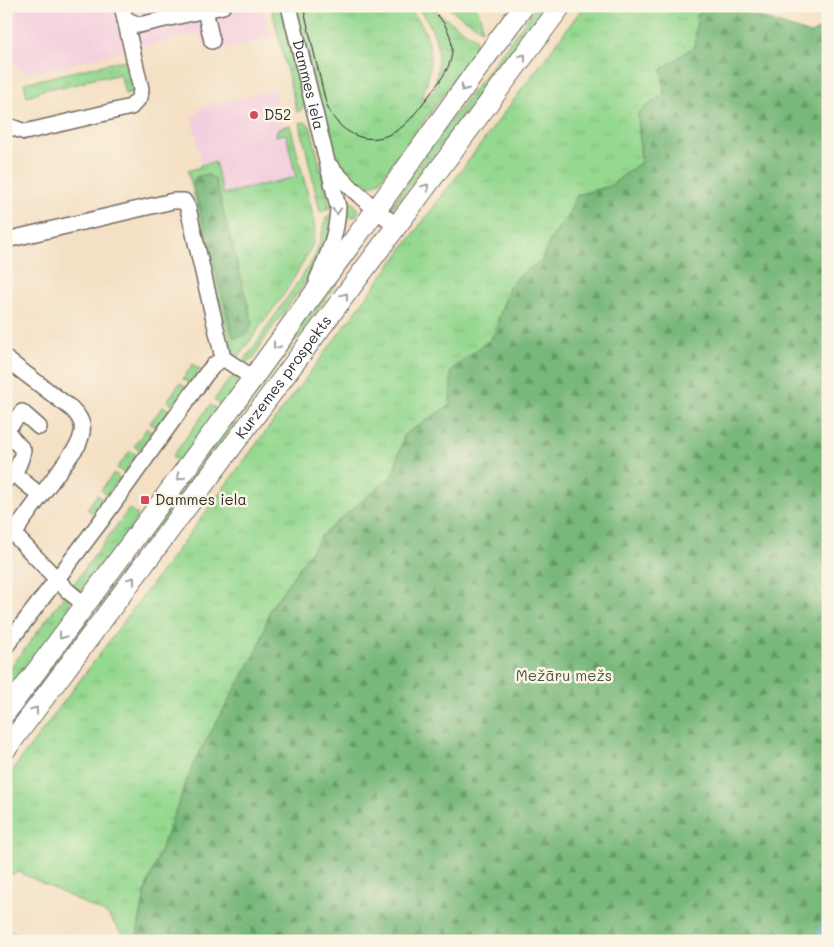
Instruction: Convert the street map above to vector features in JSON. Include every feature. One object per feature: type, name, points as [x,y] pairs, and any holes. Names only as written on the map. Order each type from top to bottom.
[{"type":"main road","name":"Kurzemes prospekts","points":[[6,712],[253,378],[524,6]]},
{"type":"main road","name":"Kurzemes prospekts","points":[[6,749],[561,6]]},
{"type":"main road","points":[[85,605],[103,619]]},
{"type":"street","points":[[124,12],[139,25],[223,6]]},
{"type":"street","name":"Dammes iela","points":[[289,6],[338,207],[338,223],[330,250],[304,307]]},
{"type":"street","points":[[205,10],[212,41]]},
{"type":"street","points":[[6,125],[25,132],[131,107],[140,96],[140,89],[124,12]]},
{"type":"street","name":"Dammes iela","points":[[328,163],[344,182],[397,226]]},
{"type":"street","points":[[6,240],[184,200],[188,208],[223,358],[253,378]]},
{"type":"street","points":[[6,646],[101,521],[206,374],[223,358]]},
{"type":"street","points":[[6,359],[72,408],[82,424],[82,437],[78,445],[21,523],[11,530],[68,591],[85,605]]},
{"type":"street","points":[[39,426],[22,412],[6,431],[23,450],[22,460],[10,477],[41,496]]},
{"type":"shaded area","points":[[6,6],[263,6],[271,38],[206,53],[201,33],[25,74],[6,55]]},
{"type":"shaded area","points":[[275,89],[296,177],[223,194],[215,162],[202,165],[192,118],[202,107]]},
{"type":"shaded area","points":[[6,927],[24,935],[36,941],[6,941]]},
{"type":"green space","points":[[271,6],[282,6],[305,99],[304,107],[297,112]]},
{"type":"green space","points":[[295,6],[406,6],[423,27],[430,50],[429,74],[421,99],[424,101],[437,84],[438,55],[436,40],[430,26],[416,6],[427,6],[475,38],[476,46],[474,53],[380,181],[373,185],[365,187],[356,185],[333,161]]},
{"type":"green space","points":[[445,6],[476,6],[481,18],[482,30]]},
{"type":"green space","points":[[537,6],[545,6],[403,195],[394,206],[390,207],[434,143]]},
{"type":"green space","points":[[584,6],[709,6],[697,16],[695,46],[662,69],[664,94],[638,113],[641,162],[610,186],[577,195],[568,215],[550,240],[541,262],[524,272],[510,285],[492,338],[451,370],[451,405],[404,435],[393,475],[323,534],[270,609],[260,645],[146,888],[136,941],[127,941],[107,914],[19,872],[6,876],[6,779]]},
{"type":"green space","name":"Mežāru mežs","points":[[709,6],[726,6],[811,34],[828,24],[828,941],[136,941],[146,888],[194,762],[260,645],[270,609],[323,534],[393,475],[404,435],[450,405],[451,370],[492,338],[510,285],[524,272],[541,262],[550,240],[568,215],[577,195],[610,186],[641,162],[638,113],[664,94],[662,69],[695,46],[697,15]]},
{"type":"green space","points":[[125,60],[133,92],[125,94],[120,74],[85,80],[85,82],[62,88],[62,86],[38,91],[38,93],[27,96],[24,83]]},
{"type":"green space","points":[[304,122],[311,129],[330,207],[324,211],[320,211],[300,123]]},
{"type":"green space","points":[[290,125],[313,215],[315,232],[313,244],[285,293],[238,357],[234,356],[188,171],[200,167],[200,165],[215,162],[223,194],[296,177],[286,134],[276,136],[277,130]]},
{"type":"green space","points":[[209,175],[215,179],[252,321],[248,331],[241,337],[233,337],[193,183],[196,177]]},
{"type":"green space","points":[[337,184],[358,209],[356,216],[349,216],[345,211]]},
{"type":"green space","points":[[330,215],[328,239],[318,266],[267,335],[252,360],[243,363],[314,258],[326,217]]},
{"type":"green space","points":[[360,242],[361,250],[239,419],[234,415]]},
{"type":"green space","points":[[193,364],[200,369],[190,383],[183,379]]},
{"type":"green space","points":[[235,374],[238,382],[223,407],[214,400]]},
{"type":"green space","points":[[180,383],[186,388],[173,406],[167,401]]},
{"type":"green space","points":[[210,405],[220,411],[194,445],[178,461],[172,457]]},
{"type":"green space","points":[[163,406],[170,411],[157,428],[150,423]]},
{"type":"green space","points":[[232,420],[236,424],[219,450],[104,607],[99,608],[97,606]]},
{"type":"green space","points":[[147,428],[153,433],[140,450],[134,446]]},
{"type":"green space","points":[[130,451],[137,455],[124,473],[117,468]]},
{"type":"green space","points":[[114,473],[120,478],[107,495],[101,490]]},
{"type":"green space","points":[[97,495],[104,500],[94,514],[87,509]]},
{"type":"green space","points":[[129,509],[138,515],[124,540],[88,588],[80,590],[72,586]]},
{"type":"green space","points":[[65,595],[68,597],[72,612],[6,696],[6,674]]},
{"type":"green space","points":[[87,617],[91,621],[6,736],[6,721]]},
{"type":"waterway","points":[[819,941],[828,900]]},
{"type":"tram line","points":[[303,6],[326,103],[331,114],[346,130],[356,136],[366,138],[388,135],[403,126],[414,115],[440,81],[448,67],[452,54],[451,38],[439,17],[427,6]]},
{"type":"place","name":"D52","points":[[254,115]]},
{"type":"place","name":"Dammes iela","points":[[145,500]]}]
